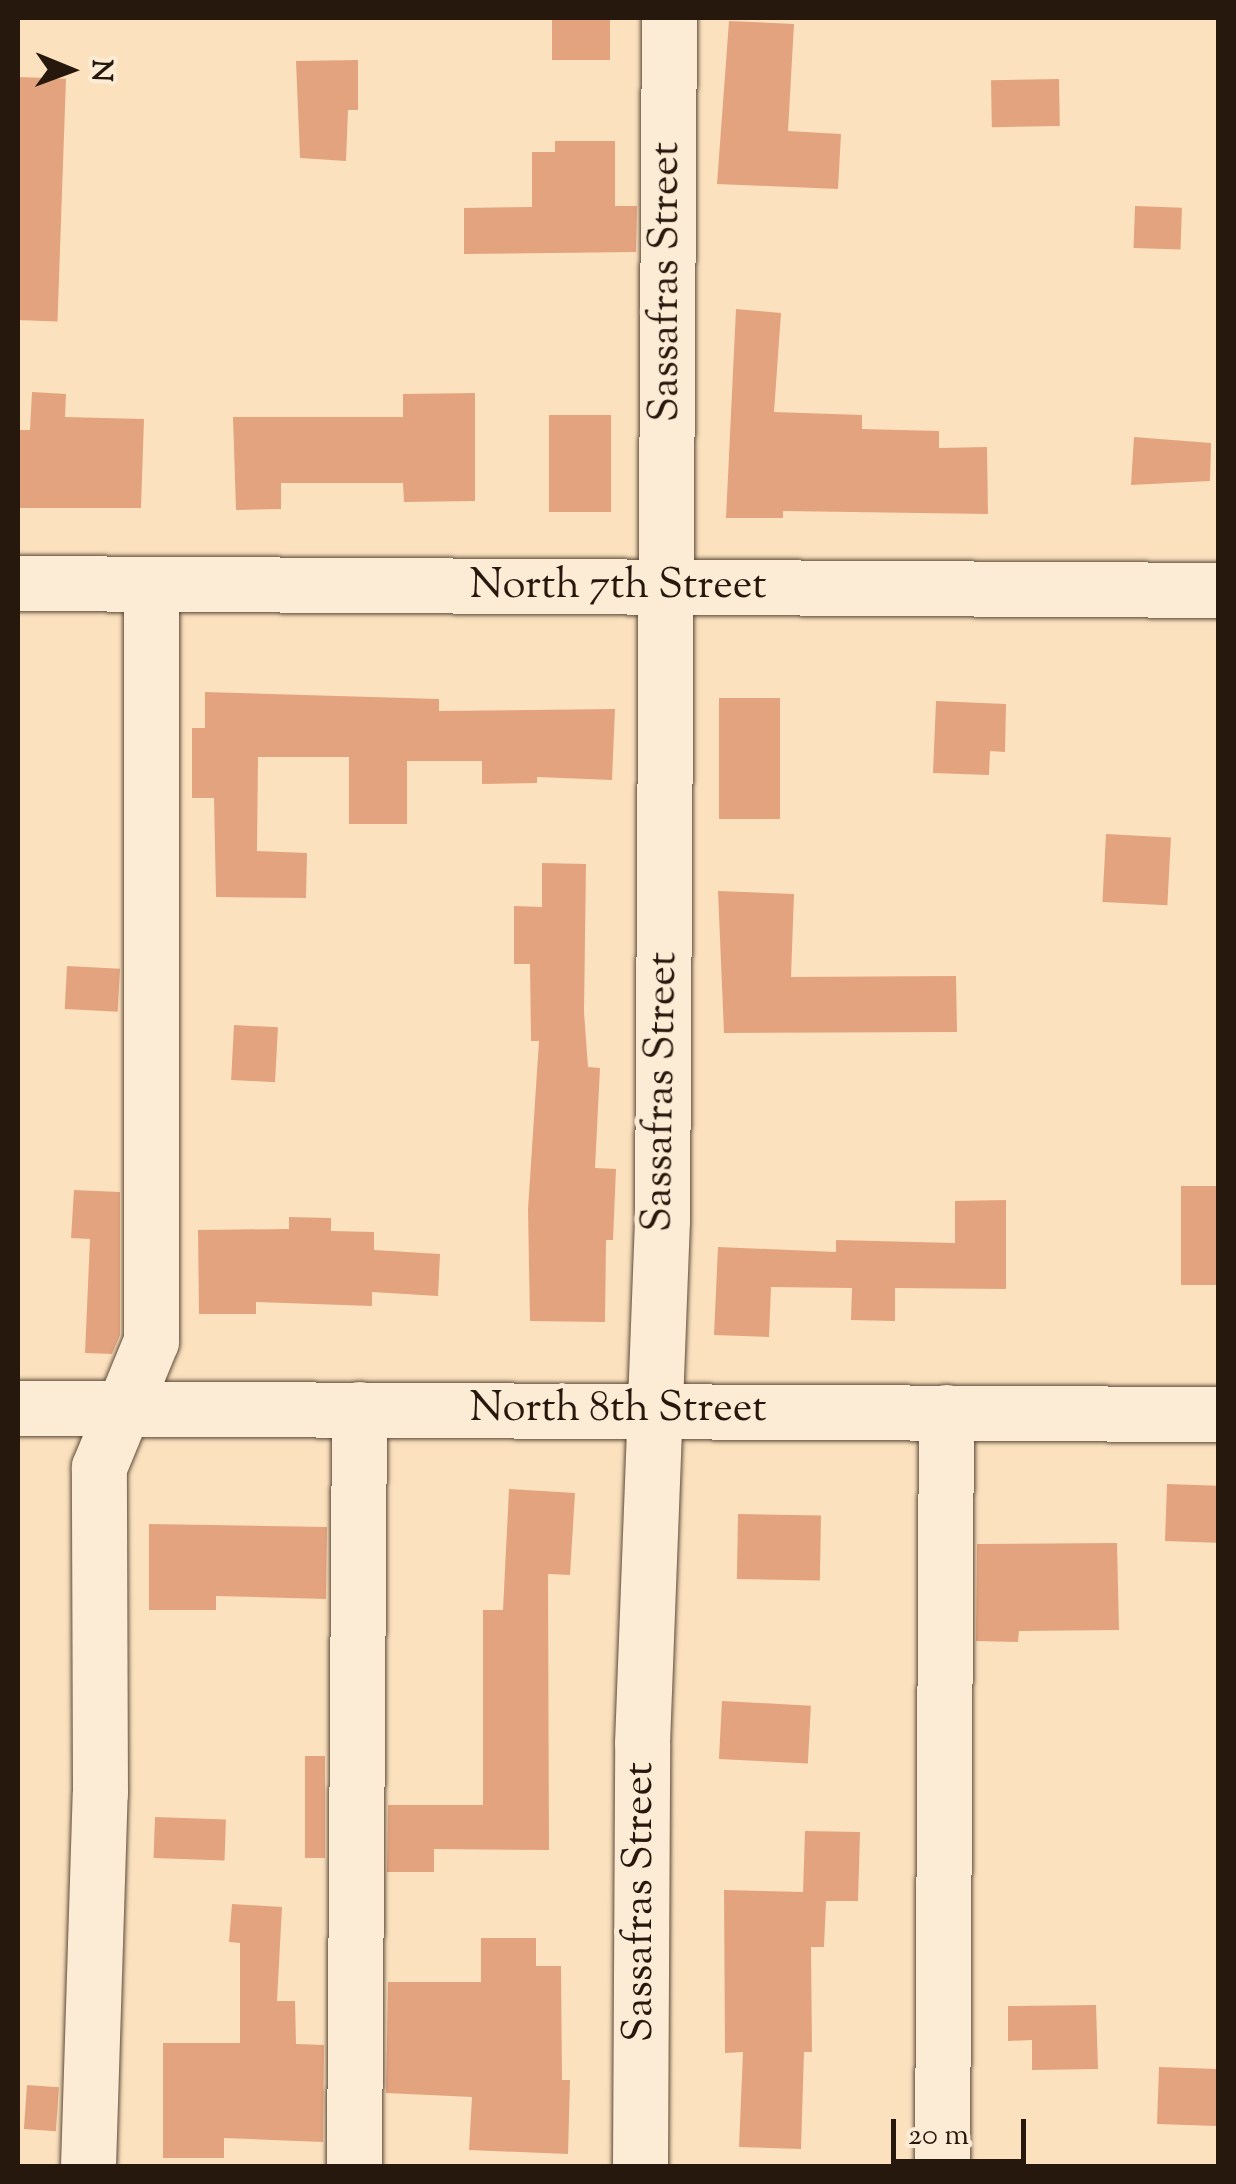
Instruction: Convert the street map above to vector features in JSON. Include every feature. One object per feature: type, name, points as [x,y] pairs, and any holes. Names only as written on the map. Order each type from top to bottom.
[{"type":"street","name":"Sassafras Street","points":[[640,2166],[642,1743],[655,1410],[669,18]]},
{"type":"street","name":"North 7th Street","points":[[18,583],[1218,590]]},
{"type":"street","points":[[88,2166],[100,1793],[99,1467],[151,1342],[152,584]]},
{"type":"street","name":"North 8th Street","points":[[18,1408],[1218,1414]]},
{"type":"street","points":[[354,2166],[359,1409]]},
{"type":"street","points":[[942,2166],[946,1412]]},
{"type":"building","points":[[552,18],[610,18],[610,60],[552,60]]},
{"type":"building","points":[[729,21],[794,24],[788,131],[841,134],[838,189],[717,184]]},
{"type":"building","points":[[358,60],[358,110],[348,110],[346,161],[300,158],[296,61]]},
{"type":"building","points":[[18,77],[66,79],[57,322],[18,320]]},
{"type":"building","points":[[1059,79],[1060,126],[992,127],[991,80]]},
{"type":"building","points":[[555,141],[615,141],[615,206],[637,206],[636,252],[464,254],[464,208],[532,207],[532,152],[555,152]]},
{"type":"building","points":[[1135,206],[1182,208],[1181,250],[1134,248]]},
{"type":"building","points":[[736,309],[781,313],[774,412],[862,415],[862,429],[939,431],[939,448],[987,447],[988,514],[783,511],[783,518],[726,518]]},
{"type":"building","points":[[32,392],[66,394],[65,417],[144,419],[141,508],[18,508],[18,430],[30,430]]},
{"type":"building","points":[[475,393],[475,501],[404,502],[403,483],[281,483],[281,509],[236,510],[233,417],[403,417],[403,394]]},
{"type":"building","points":[[549,415],[611,415],[611,512],[549,512]]},
{"type":"building","points":[[1134,437],[1211,443],[1210,481],[1131,485]]},
{"type":"building","points":[[205,692],[439,699],[439,711],[615,709],[612,780],[537,777],[537,783],[482,784],[482,761],[407,761],[407,824],[349,824],[349,757],[258,757],[257,851],[307,853],[306,898],[216,897],[214,798],[192,798],[192,728],[205,728]]},
{"type":"building","points":[[719,698],[780,698],[780,819],[719,819]]},
{"type":"building","points":[[936,701],[1006,704],[1005,752],[990,751],[989,775],[933,773]]},
{"type":"building","points":[[1106,834],[1171,837],[1167,905],[1102,902]]},
{"type":"building","points":[[542,863],[586,864],[584,1012],[588,1067],[600,1068],[595,1168],[616,1169],[613,1240],[606,1240],[605,1322],[530,1321],[528,1209],[539,1041],[531,1041],[530,964],[514,964],[514,906],[542,907]]},
{"type":"building","points":[[718,891],[794,894],[791,977],[956,976],[957,1032],[724,1033]]},
{"type":"building","points":[[67,966],[120,969],[118,1012],[65,1009]]},
{"type":"building","points":[[234,1025],[278,1027],[275,1082],[231,1080]]},
{"type":"building","points":[[1181,1186],[1218,1186],[1218,1285],[1181,1285]]},
{"type":"building","points":[[74,1190],[120,1192],[120,1335],[112,1354],[85,1353],[90,1239],[71,1238]]},
{"type":"building","points":[[1006,1200],[1006,1289],[895,1288],[895,1321],[851,1320],[852,1288],[771,1287],[769,1337],[714,1335],[718,1247],[836,1252],[836,1240],[955,1243],[955,1201]]},
{"type":"building","points":[[289,1217],[331,1218],[331,1231],[374,1232],[374,1250],[440,1254],[438,1296],[372,1292],[372,1306],[256,1302],[256,1314],[199,1314],[198,1230],[289,1229]]},
{"type":"building","points":[[1167,1484],[1218,1486],[1216,1543],[1165,1541]]},
{"type":"building","points":[[509,1489],[575,1493],[570,1575],[548,1574],[549,1850],[434,1849],[434,1872],[387,1872],[388,1805],[483,1805],[483,1610],[503,1610]]},
{"type":"building","points":[[738,1514],[821,1515],[820,1580],[737,1579]]},
{"type":"building","points":[[149,1524],[327,1527],[326,1599],[216,1596],[216,1610],[149,1610]]},
{"type":"building","points":[[1117,1543],[1119,1630],[1019,1631],[1018,1642],[976,1641],[977,1544]]},
{"type":"building","points":[[722,1701],[811,1706],[808,1764],[719,1759]]},
{"type":"building","points":[[305,1756],[325,1756],[325,1858],[305,1858]]},
{"type":"building","points":[[155,1817],[226,1819],[225,1860],[154,1858]]},
{"type":"building","points":[[805,1831],[860,1832],[858,1901],[826,1901],[824,1947],[811,1947],[812,2052],[804,2052],[801,2149],[739,2147],[743,2052],[725,2053],[724,1890],[803,1892]]},
{"type":"building","points":[[232,1904],[282,1907],[277,2001],[295,2001],[296,2044],[324,2045],[323,2142],[224,2138],[224,2158],[163,2158],[163,2043],[240,2043],[240,1943],[229,1942]]},
{"type":"building","points":[[481,1938],[536,1938],[536,1966],[561,1966],[562,2080],[570,2080],[568,2154],[469,2150],[472,2097],[386,2093],[388,1982],[481,1982]]},
{"type":"building","points":[[1096,2005],[1098,2069],[1032,2070],[1032,2040],[1008,2041],[1008,2006]]},
{"type":"building","points":[[1159,2067],[1218,2069],[1216,2126],[1157,2124]]},
{"type":"building","points":[[27,2085],[59,2087],[56,2131],[24,2129]]}]
